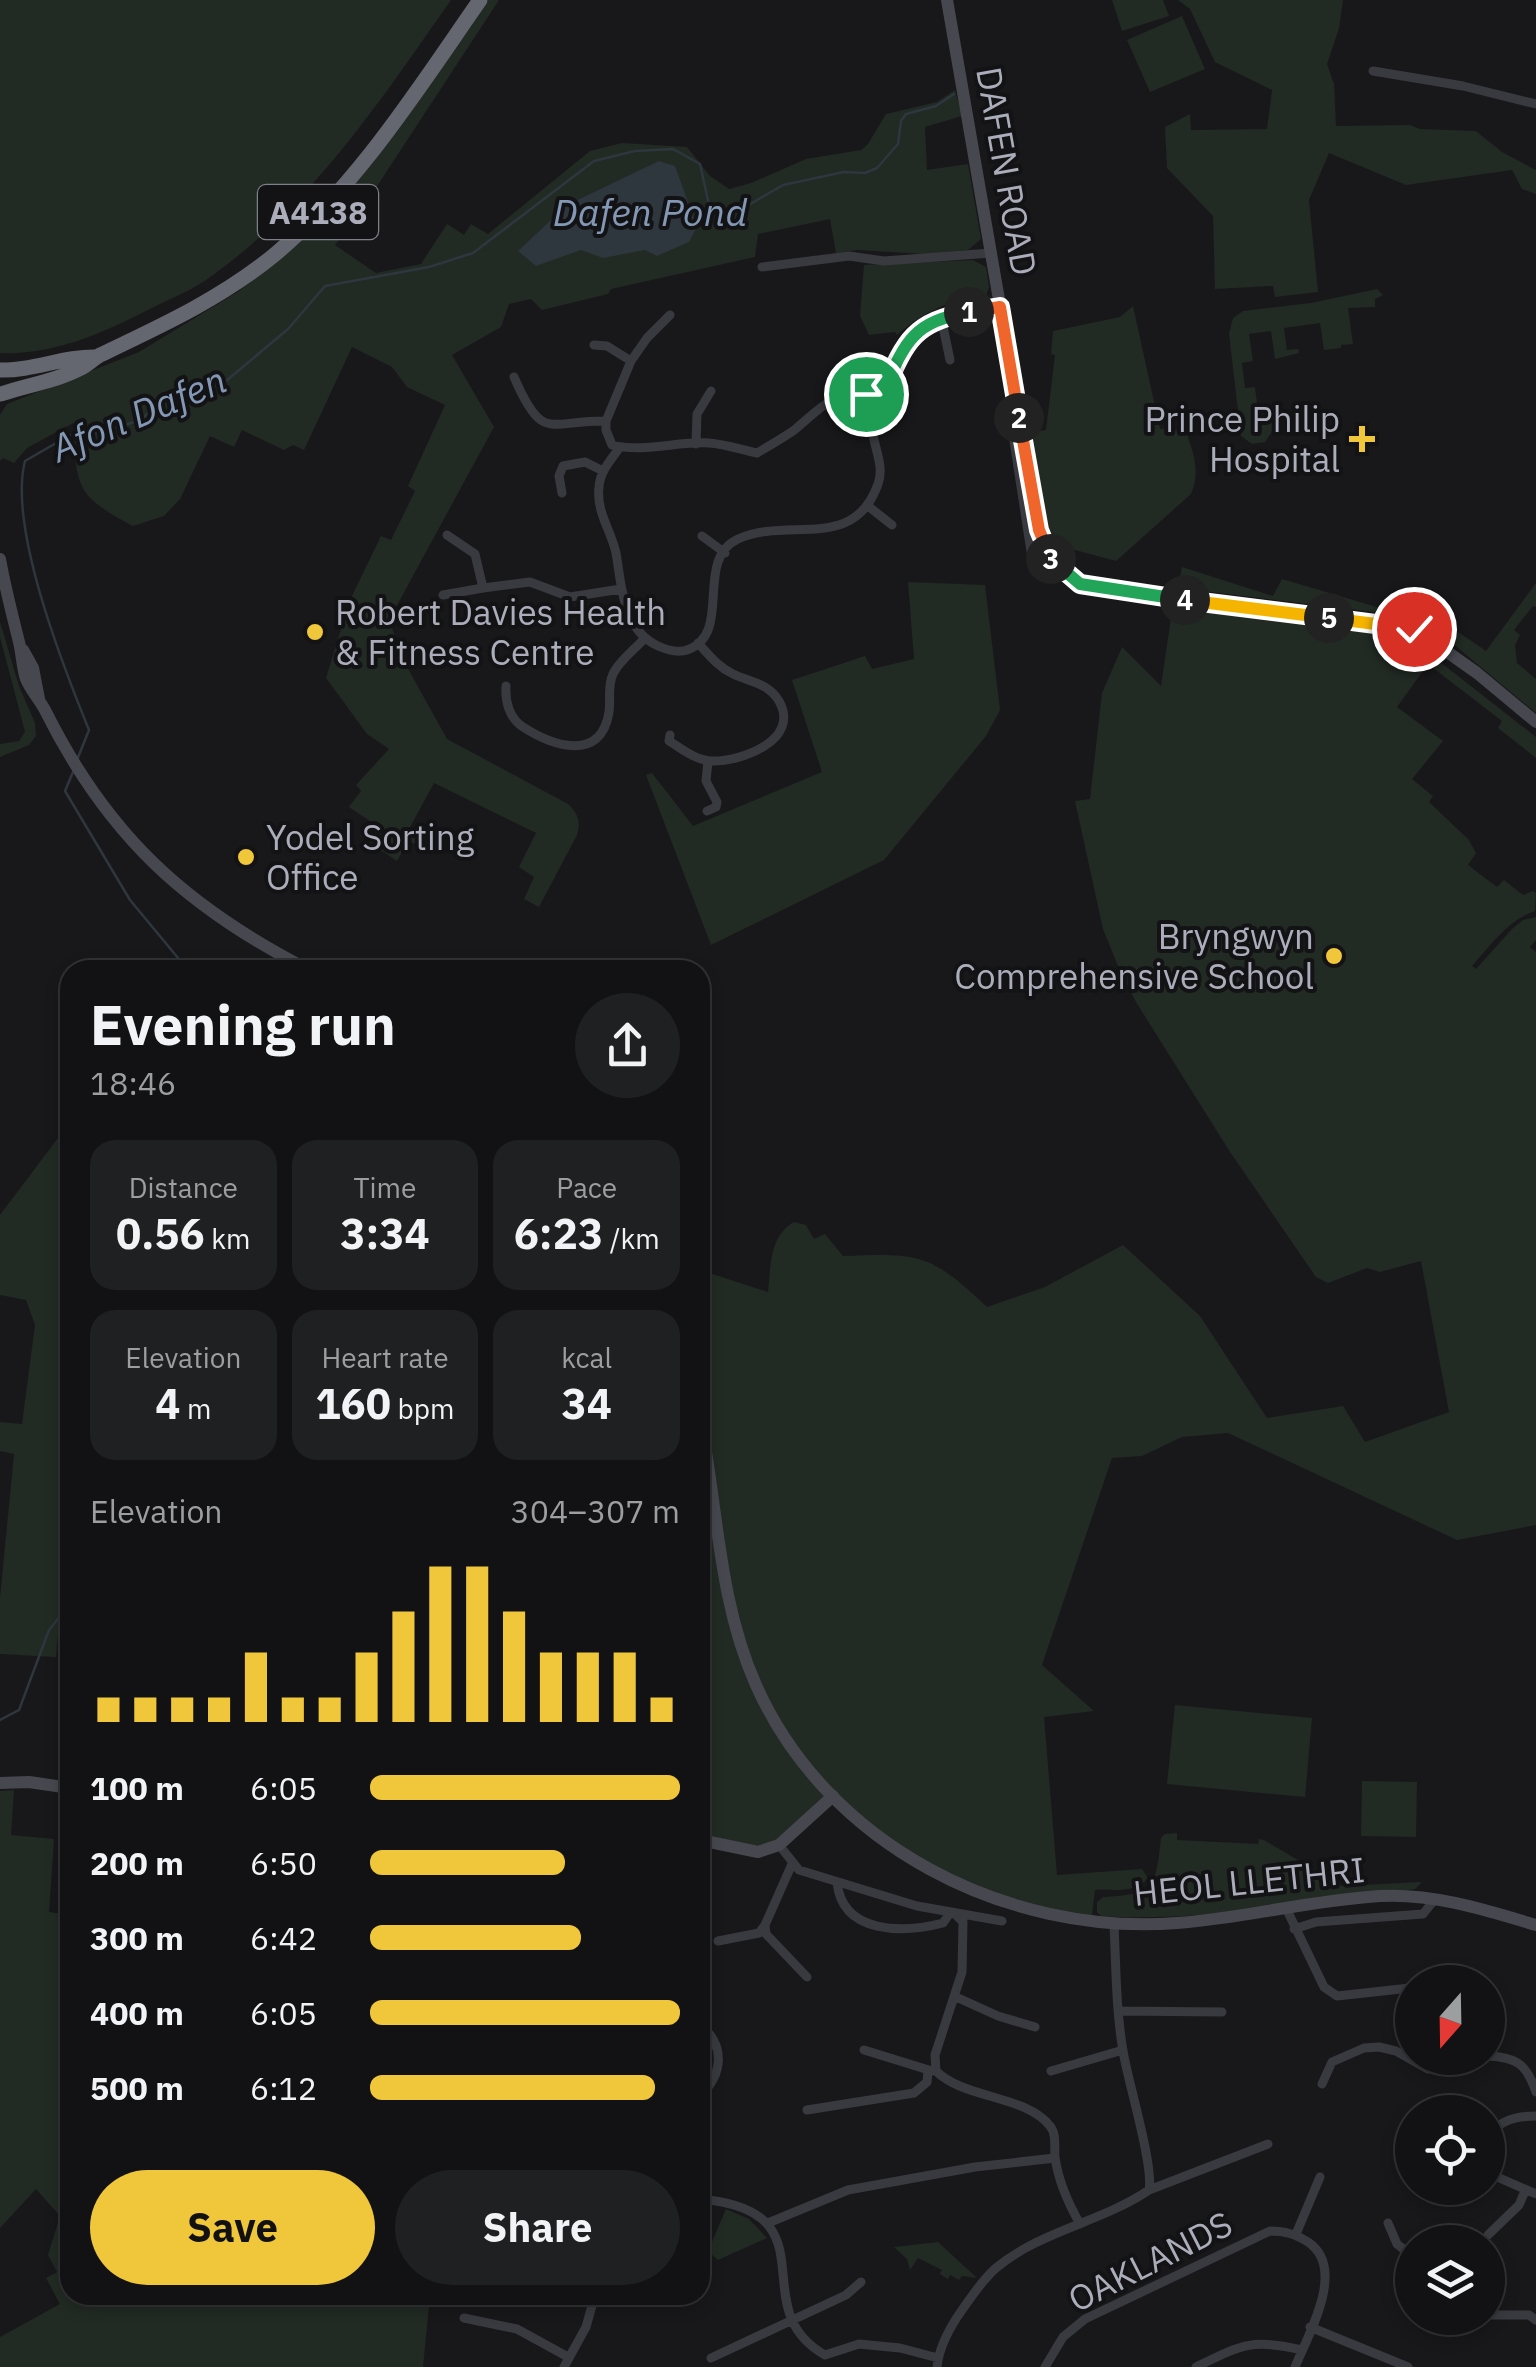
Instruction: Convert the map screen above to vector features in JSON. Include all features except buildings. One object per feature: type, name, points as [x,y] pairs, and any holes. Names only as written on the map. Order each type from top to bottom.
[{"type":"highway","name":"A4138","points":[[0,396],[81,368],[96,357],[167,326],[272,257],[364,160],[480,0]]},
{"type":"highway","name":"A4138","points":[[0,370],[34,367],[78,356],[96,357]]},
{"type":"highway","points":[[0,383],[0,396]]},
{"type":"main road","name":"DAFEN ROAD","points":[[947,0],[1039,530],[1043,547],[1053,562],[1080,584],[1414,629],[1477,673],[1536,722]]},
{"type":"main road","points":[[0,560],[25,676],[70,758],[138,850],[174,884],[217,918],[290,960]]},
{"type":"main road","name":"HEOL LLETHRI","points":[[710,1486],[723,1574],[755,1683],[776,1725],[833,1796],[876,1835],[906,1856],[981,1896],[1040,1914],[1114,1925],[1176,1924],[1381,1896],[1435,1900],[1536,1925]]},
{"type":"main road","points":[[0,1783],[60,1787]]},
{"type":"main road","points":[[710,1842],[758,1852],[779,1845],[833,1796]]},
{"type":"street","points":[[1373,70],[1536,104]]},
{"type":"street","points":[[762,266],[849,256],[884,260],[991,252]]},
{"type":"street","points":[[885,388],[912,335],[941,317],[1000,307]]},
{"type":"street","points":[[670,315],[647,338],[631,362],[606,421],[612,445],[662,448],[711,443],[757,454],[829,400],[850,395],[865,398]]},
{"type":"street","points":[[941,317],[950,360]]},
{"type":"street","points":[[594,345],[606,346],[631,362]]},
{"type":"street","points":[[514,376],[522,395],[542,422],[558,428],[606,421]]},
{"type":"street","points":[[870,388],[885,388],[890,398],[888,405],[874,410],[867,406],[865,398],[870,388]]},
{"type":"street","points":[[696,444],[696,414],[711,391]]},
{"type":"street","points":[[620,447],[603,471],[598,503],[616,551],[627,610],[644,639],[669,650],[686,650],[698,642],[712,620],[715,565],[736,540],[837,527],[868,506],[880,481],[870,428],[874,410]]},
{"type":"street","points":[[1021,426],[1012,428],[1032,558],[1040,572]]},
{"type":"street","points":[[562,493],[559,476],[563,466],[586,462],[603,471]]},
{"type":"street","points":[[868,506],[892,524]]},
{"type":"street","points":[[447,535],[475,554],[482,588]]},
{"type":"street","points":[[702,536],[725,553]]},
{"type":"street","points":[[443,595],[530,582],[570,597],[621,588]]},
{"type":"street","points":[[506,686],[514,720],[552,744],[576,746],[601,732],[610,708],[608,694],[614,672],[644,639]]},
{"type":"street","points":[[670,736],[669,741],[708,760],[730,759],[757,752],[776,738],[783,723],[777,697],[764,685],[732,673],[713,660],[698,642]]},
{"type":"street","points":[[708,760],[706,781],[717,802],[708,812]]},
{"type":"street","points":[[779,1845],[792,1864],[837,1882],[952,1913],[1002,1920]]},
{"type":"street","points":[[718,1942],[759,1933],[792,1864]]},
{"type":"street","points":[[837,1882],[838,1894],[850,1914],[878,1928],[924,1928],[943,1924],[952,1913]]},
{"type":"street","points":[[1294,1929],[1316,1922],[1423,1914],[1435,1900]]},
{"type":"street","points":[[1286,1908],[1324,1987],[1337,1996],[1395,1990]]},
{"type":"street","points":[[807,2110],[914,2093],[926,2082],[956,1998],[965,1945],[963,1922],[952,1913]]},
{"type":"street","points":[[764,1925],[766,1934],[807,1977]]},
{"type":"street","points":[[1114,1925],[1122,2050],[1148,2162],[1149,2190]]},
{"type":"street","points":[[956,1998],[1035,2027]]},
{"type":"street","points":[[1118,2010],[1222,2012]]},
{"type":"street","points":[[710,2033],[719,2051],[719,2073],[710,2084]]},
{"type":"street","points":[[1322,2084],[1332,2062],[1364,2048],[1395,2051]]},
{"type":"street","points":[[864,2050],[932,2072],[952,2084],[1042,2118],[1054,2134],[1055,2158],[1067,2200],[1080,2224]]},
{"type":"street","points":[[1051,2071],[1122,2050]]},
{"type":"street","points":[[1505,2059],[1519,2061],[1528,2070],[1536,2092]]},
{"type":"street","points":[[1505,2121],[1518,2116],[1536,2116]]},
{"type":"street","points":[[825,2355],[859,2344],[900,2348],[938,2362],[956,2319],[999,2266],[1027,2248],[1133,2201],[1149,2190],[1268,2144]]},
{"type":"street","points":[[768,2223],[848,2190],[975,2167],[1055,2158]]},
{"type":"street","points":[[1295,2367],[1326,2286],[1326,2268],[1317,2248],[1296,2234],[1320,2177]]},
{"type":"street","points":[[1505,2182],[1536,2194]]},
{"type":"street","points":[[1499,2225],[1519,2204],[1524,2191]]},
{"type":"street","points":[[710,2200],[733,2202],[768,2223],[779,2243],[792,2321],[805,2340],[825,2355]]},
{"type":"street","points":[[1388,2223],[1395,2239]]},
{"type":"street","name":"OAKLANDS","points":[[1045,2367],[1063,2337],[1085,2319],[1270,2232],[1296,2234]]},
{"type":"street","points":[[711,2358],[846,2294],[861,2282]]},
{"type":"street","points":[[464,2318],[517,2329],[566,2362],[586,2327],[592,2305]]},
{"type":"street","points":[[1505,2315],[1528,2315],[1536,2320]]},
{"type":"street","points":[[1310,2328],[1408,2367]]},
{"type":"street","points":[[1196,2367],[1247,2343],[1272,2343],[1302,2350]]},
{"type":"street","points":[[825,2355],[825,2367]]},
{"type":"shaded area","points":[[0,0],[451,0],[397,77],[310,186],[278,220],[206,280],[105,331],[54,348],[0,353]]},
{"type":"shaded area","points":[[488,0],[499,0],[335,245],[376,273],[421,264],[447,224],[464,235],[471,224],[488,234],[590,151],[622,143],[687,147],[710,176],[729,189],[806,159],[861,150],[886,114],[937,102],[955,90],[962,116],[925,127],[927,170],[968,164],[981,239],[968,250],[925,254],[857,250],[836,253],[830,219],[758,234],[755,257],[611,289],[608,294],[542,310],[531,299],[509,304],[501,327],[452,355],[494,427],[389,620],[406,665],[447,739],[568,804],[576,814],[577,835],[539,907],[524,899],[534,877],[519,867],[536,833],[434,783],[408,831],[420,838],[415,844],[408,841],[397,861],[360,836],[370,821],[349,807],[361,791],[356,785],[389,749],[367,734],[326,678],[350,600],[381,536],[391,540],[415,491],[408,486],[445,405],[407,387],[392,367],[352,347],[304,450],[293,445],[284,450],[242,430],[234,447],[210,436],[180,499],[164,516],[133,526],[99,506],[82,487],[73,423],[27,448],[14,463],[3,458],[0,461],[0,415],[7,404],[139,352],[239,291],[294,246],[423,93]]},
{"type":"shaded area","points":[[1112,0],[1163,0],[1169,16],[1122,31]]},
{"type":"shaded area","points":[[1178,0],[1343,0],[1327,64],[1334,84],[1336,126],[1410,125],[1420,129],[1476,131],[1502,152],[1536,170],[1536,194],[1522,189],[1512,170],[1406,185],[1329,153],[1309,200],[1318,292],[1275,297],[1273,286],[1215,289],[1213,216],[1167,168],[1165,127],[1190,114],[1191,130],[1267,129],[1272,90],[1215,62],[1190,9]]},
{"type":"shaded area","points":[[1182,16],[1205,69],[1150,92],[1127,40]]},
{"type":"shaded area","points":[[973,260],[986,267],[989,287],[984,300],[962,300],[938,308],[897,335],[869,335],[860,316],[864,265]]},
{"type":"shaded area","points":[[1377,289],[1383,295],[1375,299],[1375,307],[1348,308],[1353,344],[1324,350],[1320,323],[1284,328],[1287,350],[1298,349],[1299,353],[1275,359],[1271,331],[1249,334],[1253,361],[1242,363],[1245,388],[1255,387],[1258,412],[1282,409],[1283,415],[1265,442],[1252,444],[1241,436],[1229,334],[1233,318],[1243,311],[1311,303]]},
{"type":"shaded area","points":[[1133,306],[1160,429],[1186,431],[1195,462],[1195,478],[1191,494],[1116,561],[1060,546],[1045,521],[1030,433],[1046,430],[1055,355],[1051,354],[1053,331],[1120,317]]},
{"type":"shaded area","points":[[1182,567],[1273,596],[1282,579],[1407,616],[1178,588]]},
{"type":"shaded area","points":[[908,582],[985,585],[1000,710],[986,736],[884,860],[711,945],[646,775],[652,773],[693,826],[822,772],[792,680],[865,656],[872,669],[914,659]]},
{"type":"shaded area","points":[[1536,583],[1536,607],[1514,630],[1520,635],[1515,645],[1517,663],[1536,679],[1536,713],[1446,638],[1454,629],[1486,651]]},
{"type":"shaded area","points":[[1173,604],[1346,628],[1404,641],[1430,654],[1536,737],[1536,758],[1498,728],[1502,721],[1428,664],[1397,707],[1443,741],[1412,779],[1433,796],[1429,802],[1469,840],[1476,853],[1468,865],[1497,887],[1504,880],[1523,895],[1536,893],[1535,911],[1508,927],[1472,966],[1476,969],[1523,920],[1536,917],[1536,940],[1530,947],[1536,952],[1536,1525],[1457,1540],[1228,1433],[1182,1437],[1142,1456],[1112,1458],[1042,1665],[1094,1711],[1044,1717],[1057,1875],[1142,1869],[1148,1878],[1143,1883],[1124,1890],[1095,1890],[1091,1923],[1040,1914],[921,1866],[833,1797],[779,1845],[758,1852],[710,1842],[710,1273],[768,1292],[776,1243],[794,1222],[806,1225],[814,1239],[825,1234],[843,1256],[890,1255],[937,1266],[987,1307],[1045,1287],[1123,1245],[1200,1316],[1267,1418],[1343,1406],[1365,1442],[1449,1412],[1421,1261],[1380,1272],[1367,1268],[1328,1283],[1316,1277],[1230,1152],[1136,1002],[1103,929],[1075,801],[1090,799],[1102,693],[1122,647],[1161,686]]},
{"type":"shaded area","points":[[0,622],[36,736],[29,745],[0,757],[0,744],[19,741],[25,732],[0,637]]},
{"type":"shaded area","points":[[60,1135],[60,1611],[56,1657],[0,1654],[0,1598],[14,1454],[0,1451],[0,1422],[22,1424],[35,1325],[26,1300],[0,1295],[0,1215]]},
{"type":"shaded area","points":[[1175,1705],[1312,1718],[1305,1797],[1167,1784]]},
{"type":"shaded area","points":[[1362,1781],[1417,1782],[1416,1837],[1361,1836]]},
{"type":"shaded area","points":[[14,1790],[11,1835],[54,1839],[49,1912],[60,1914],[60,2216],[36,2189],[0,2228],[0,1791]]},
{"type":"shaded area","points":[[1177,1833],[1177,1840],[1258,1844],[1259,1839],[1264,1840],[1342,1886],[1422,1882],[1415,1889],[1258,1909],[1177,1916],[1101,1916],[1097,1902],[1103,1897],[1134,1894],[1150,1886],[1161,1838]]},
{"type":"shaded area","points":[[726,2209],[749,2219],[767,2238],[718,2260],[710,2253]]},
{"type":"shaded area","points":[[60,2216],[60,2304],[46,2278],[57,2272],[48,2255]]},
{"type":"shaded area","points":[[938,2242],[977,2278],[962,2276],[959,2280],[950,2275],[948,2279],[940,2274],[942,2270],[918,2258],[910,2270],[907,2259],[894,2247]]},
{"type":"shaded area","points":[[60,2304],[429,2305],[423,2367],[0,2367],[0,2337]]},
{"type":"water","name":"Dafen Pond","points":[[659,161],[675,166],[697,227],[689,242],[657,256],[645,250],[603,258],[581,250],[536,266],[518,251],[567,205]]},
{"type":"waterway","name":"Afon Dafen","points":[[711,210],[728,217],[783,185],[877,168],[898,144],[901,121],[906,114],[936,106],[954,94]]},
{"type":"waterway","name":"Afon Dafen","points":[[77,760],[89,730],[53,634],[31,558],[24,522],[25,461],[70,435],[101,432],[141,420],[168,393],[220,386],[288,329],[325,286],[429,267],[473,253],[594,161],[635,151],[673,149],[700,164],[710,209]]},
{"type":"waterway","name":"Afon Dafen","points":[[73,772],[65,791],[130,900],[180,960]]},
{"type":"waterway","name":"Afon Dafen","points":[[0,1720],[19,1710],[49,1630],[60,1616]]},
{"type":"place","name":"Prince Philip Hospital","points":[[1362,439]]},
{"type":"place","name":"Robert Davies Health & Fitness Centre","points":[[315,632]]},
{"type":"place","name":"Yodel Sorting Office","points":[[246,857]]},
{"type":"place","name":"Bryngwyn Comprehensive School","points":[[1334,956]]},
{"type":"route","points":[[866,394],[874,386],[885,388],[902,350],[925,324],[941,317],[1000,307],[1043,547],[1064,572],[1080,584],[1108,590],[1414,629]]}]
